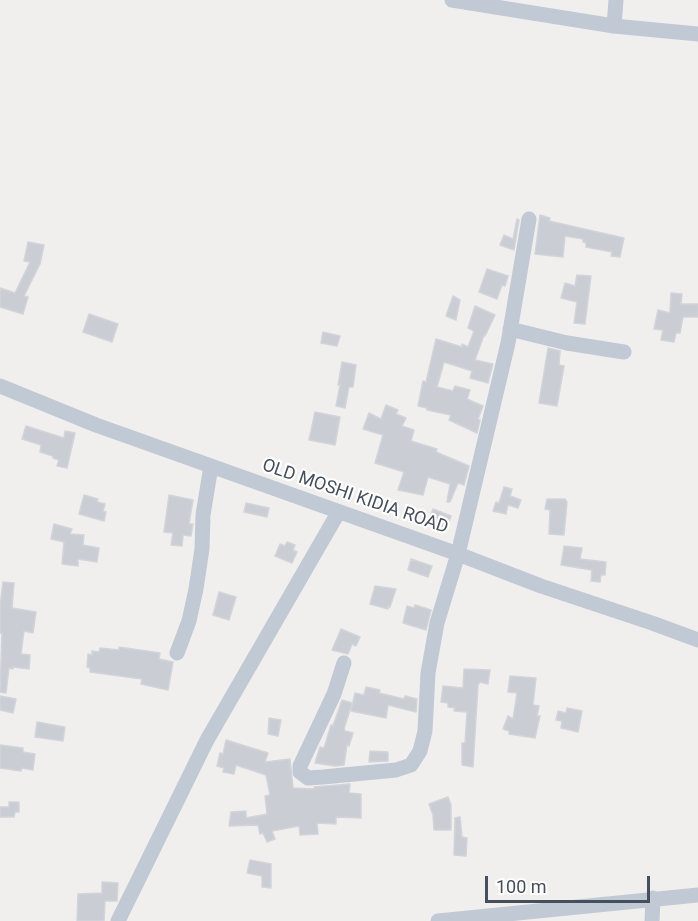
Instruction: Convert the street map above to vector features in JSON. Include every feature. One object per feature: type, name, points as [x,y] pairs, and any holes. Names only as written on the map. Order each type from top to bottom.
[{"type":"street","points":[[452,0],[614,26],[698,34]]},
{"type":"street","points":[[614,26],[616,0]]},
{"type":"street","points":[[344,663],[334,694],[300,766],[300,772],[308,778],[396,770],[411,765],[420,751],[425,731],[428,673],[437,623],[458,554],[510,328],[529,219]]},
{"type":"street","points":[[510,328],[567,343],[624,352]]},
{"type":"street","name":"OLD MOSHI KIDIA ROAD","points":[[0,386],[96,425],[458,554],[541,586],[698,640]]},
{"type":"street","points":[[177,653],[189,621],[196,588],[202,549],[203,515],[211,466]]},
{"type":"street","points":[[118,921],[207,740],[338,513]]},
{"type":"street","points":[[438,921],[653,898],[698,896]]},
{"type":"street","points":[[652,921],[653,898]]},
{"type":"building","points":[[540,215],[550,218],[549,221],[624,238],[620,257],[611,256],[612,252],[586,247],[583,239],[565,236],[563,257],[535,254]]},
{"type":"building","points":[[517,219],[519,220],[514,250],[500,245],[504,235],[513,239]]},
{"type":"building","points":[[28,242],[44,245],[40,264],[24,296],[28,297],[23,314],[0,307],[0,288],[15,293],[30,262],[24,261]]},
{"type":"building","points":[[487,269],[508,276],[497,299],[479,292]]},
{"type":"building","points":[[577,275],[591,276],[585,324],[574,323],[577,302],[561,298],[565,283],[575,286]]},
{"type":"building","points":[[671,293],[682,294],[681,304],[698,304],[698,317],[683,317],[680,333],[676,333],[674,342],[661,340],[663,330],[654,329],[658,310],[670,313]]},
{"type":"building","points":[[453,296],[460,300],[456,320],[446,316]]},
{"type":"building","points":[[475,306],[495,315],[484,335],[475,360],[493,364],[488,383],[470,378],[472,371],[444,362],[437,387],[453,391],[455,386],[470,390],[467,399],[483,406],[478,419],[480,420],[477,433],[449,420],[451,415],[418,406],[436,339],[468,347],[474,331],[468,328]]},
{"type":"building","points":[[89,314],[118,324],[112,342],[83,332]]},
{"type":"building","points":[[323,332],[340,336],[337,346],[321,343]]},
{"type":"building","points":[[548,348],[560,351],[559,365],[564,366],[557,406],[539,403]]},
{"type":"building","points":[[342,362],[356,365],[353,387],[349,387],[345,408],[336,406]]},
{"type":"building","points":[[386,405],[398,410],[396,414],[406,418],[402,426],[414,430],[411,441],[437,449],[436,452],[469,466],[464,485],[458,483],[450,502],[447,502],[450,484],[428,477],[423,495],[398,490],[404,472],[375,463],[383,435],[363,429],[369,413],[381,419]]},
{"type":"building","points":[[315,412],[340,417],[335,445],[309,440]]},
{"type":"building","points":[[26,426],[64,438],[65,431],[75,433],[67,468],[57,466],[59,460],[40,452],[41,445],[22,439]]},
{"type":"building","points":[[504,487],[512,489],[510,496],[521,500],[518,508],[508,505],[506,514],[493,511],[496,502],[499,503]]},
{"type":"building","points":[[84,495],[98,499],[97,502],[105,504],[104,521],[79,514]]},
{"type":"building","points":[[169,495],[193,500],[189,524],[193,524],[191,536],[183,535],[182,546],[171,545],[173,533],[164,532]]},
{"type":"building","points":[[547,499],[565,499],[567,502],[564,535],[549,534],[550,510],[545,509]]},
{"type":"building","points":[[246,503],[269,508],[267,517],[244,512]]},
{"type":"building","points":[[433,509],[451,516],[446,529],[428,522]]},
{"type":"building","points":[[54,524],[72,529],[70,534],[84,535],[83,545],[99,548],[97,562],[78,559],[78,566],[62,564],[64,542],[51,539]]},
{"type":"building","points":[[287,542],[295,545],[293,550],[297,552],[292,563],[275,556],[280,544],[285,546]]},
{"type":"building","points":[[564,546],[582,548],[580,559],[606,562],[605,575],[601,575],[600,582],[591,581],[592,570],[561,565]]},
{"type":"building","points":[[411,559],[432,566],[428,577],[408,570]]},
{"type":"building","points":[[3,582],[14,583],[12,608],[36,612],[33,633],[24,631],[21,654],[30,655],[29,669],[9,668],[6,693],[0,692],[2,633],[0,633],[0,606]]},
{"type":"building","points":[[375,586],[396,589],[388,609],[370,604]]},
{"type":"building","points":[[219,592],[236,597],[229,620],[213,615]]},
{"type":"building","points":[[415,605],[431,610],[426,630],[403,623],[407,606],[414,608]]},
{"type":"building","points":[[341,629],[360,637],[356,646],[352,644],[348,654],[332,650]]},
{"type":"building","points":[[119,647],[160,653],[159,659],[173,662],[168,690],[141,684],[142,679],[90,672],[90,668],[87,667],[88,654],[92,655],[92,651],[99,652],[100,648],[119,650]]},
{"type":"building","points":[[464,669],[490,670],[488,684],[480,682],[478,685],[473,767],[462,765],[462,743],[465,743],[467,712],[454,711],[455,708],[448,707],[448,703],[441,702],[443,686],[463,688]]},
{"type":"building","points":[[510,676],[536,678],[533,705],[539,706],[537,716],[540,716],[535,738],[509,734],[509,731],[503,729],[508,716],[513,719],[517,693],[508,692]]},
{"type":"building","points":[[366,687],[380,690],[379,693],[404,699],[405,696],[417,699],[416,712],[388,705],[386,718],[351,711],[355,693],[364,695]]},
{"type":"building","points":[[0,696],[16,699],[13,713],[0,710]]},
{"type":"building","points":[[342,700],[352,703],[344,729],[353,733],[349,746],[347,745],[344,765],[315,763],[320,747],[324,748]]},
{"type":"building","points":[[567,708],[582,711],[578,732],[561,728],[562,721],[556,720],[558,711],[566,713]]},
{"type":"building","points":[[269,718],[281,720],[278,736],[268,734]]},
{"type":"building","points":[[37,722],[65,727],[63,741],[35,737]]},
{"type":"building","points":[[226,740],[268,753],[265,762],[290,759],[293,788],[314,789],[314,787],[350,784],[349,793],[361,794],[361,818],[336,817],[336,824],[317,823],[318,834],[300,835],[299,826],[272,831],[275,839],[267,842],[263,833],[260,834],[258,825],[229,826],[231,812],[246,811],[246,818],[267,814],[265,796],[270,795],[266,775],[236,765],[234,774],[223,772],[224,768],[217,766]]},
{"type":"building","points":[[0,745],[23,748],[23,752],[35,754],[33,770],[0,768]]},
{"type":"building","points":[[370,751],[388,752],[388,761],[369,762]]},
{"type":"building","points":[[448,797],[451,805],[451,830],[434,830],[433,815],[429,804]]},
{"type":"building","points":[[9,802],[19,802],[19,812],[15,812],[14,817],[0,817],[0,807],[9,807]]},
{"type":"building","points":[[460,817],[462,837],[467,838],[466,856],[454,855],[455,818]]},
{"type":"building","points":[[250,860],[271,864],[271,888],[262,887],[262,876],[247,873]]},
{"type":"building","points":[[102,882],[118,883],[117,901],[105,901],[104,921],[77,921],[78,894],[102,893]]}]
